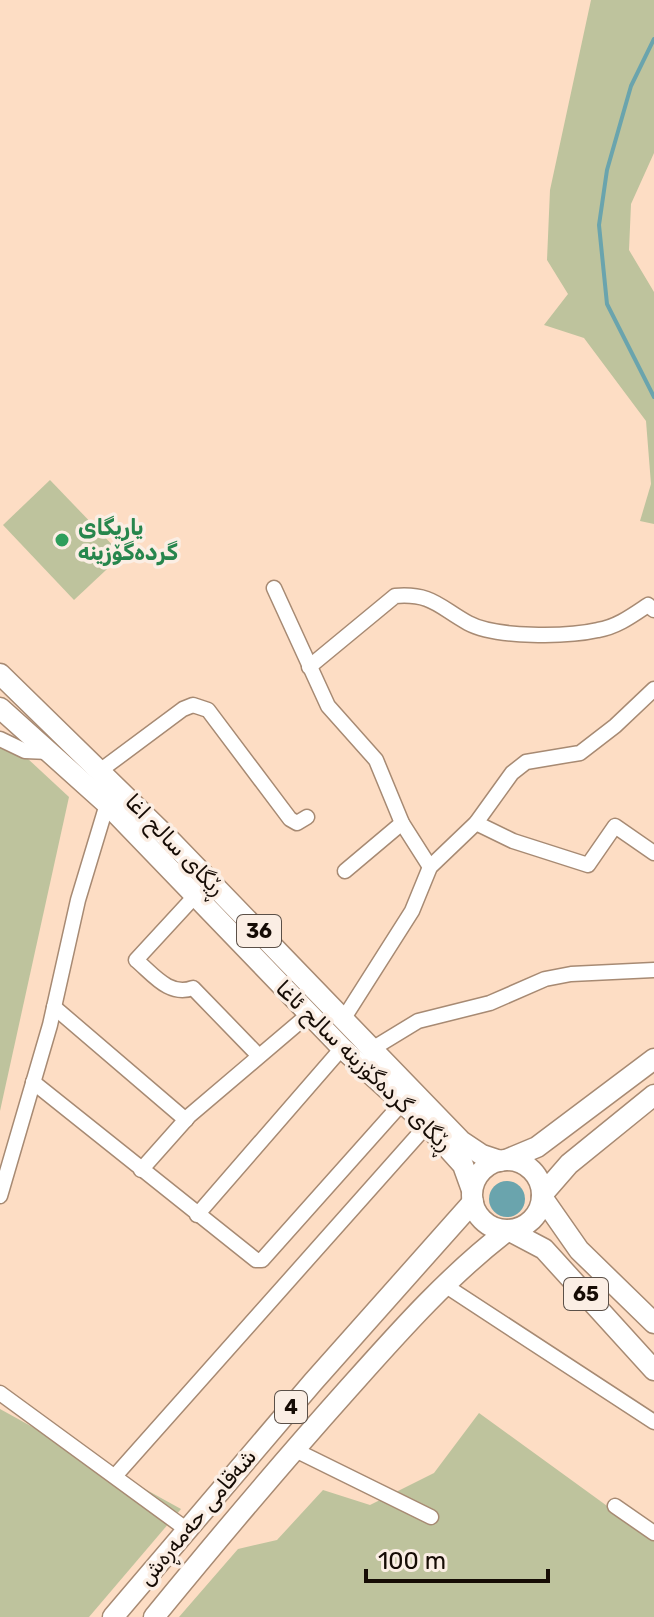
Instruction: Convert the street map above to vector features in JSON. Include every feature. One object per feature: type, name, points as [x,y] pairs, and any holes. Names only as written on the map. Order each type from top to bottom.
[{"type":"highway","name":"ڕێگای سالح اغا","points":[[0,674],[58,744],[101,770],[461,1141],[482,1155],[503,1160]]},
{"type":"highway","name":"ڕێگای گردەگۆزینە سالح ئاغا","points":[[3,711],[58,744],[107,804],[309,1014],[427,1125],[463,1165],[472,1196]]},
{"type":"highway","name":"4","points":[[472,1196],[479,1174],[503,1160],[537,1147],[654,1059]]},
{"type":"highway","name":"4","points":[[507,1230],[532,1221],[542,1196],[569,1164],[654,1095]]},
{"type":"highway","points":[[503,1160],[532,1170],[542,1196]]},
{"type":"highway","points":[[472,1196],[481,1219],[507,1230]]},
{"type":"highway","name":"شەقامی حەمەڕەش","points":[[113,1617],[472,1196]]},
{"type":"highway","name":"65","points":[[542,1196],[579,1250],[654,1323]]},
{"type":"highway","name":"65","points":[[507,1230],[544,1249],[654,1370]]},
{"type":"highway","name":"شەقامی حەمەڕەش","points":[[154,1617],[295,1450],[443,1284],[507,1230]]},
{"type":"street","points":[[274,588],[328,706],[376,760],[402,823],[430,867]]},
{"type":"street","points":[[309,667],[395,596],[412,594],[438,601],[470,624],[508,633],[598,630],[623,622],[648,605],[654,610]]},
{"type":"street","points":[[344,1018],[412,911],[430,867],[476,823],[512,773],[526,762],[580,753],[653,693]]},
{"type":"street","points":[[101,770],[183,709],[198,706],[208,710],[290,819],[297,823],[307,817]]},
{"type":"street","points":[[0,739],[25,751],[58,744]]},
{"type":"street","points":[[0,1196],[54,1007],[78,900],[107,804]]},
{"type":"street","points":[[345,871],[402,823]]},
{"type":"street","points":[[476,823],[513,841],[588,865],[615,826],[654,852]]},
{"type":"street","points":[[195,896],[136,960],[170,989],[179,992],[193,988],[258,1055]]},
{"type":"street","points":[[372,1049],[418,1021],[490,1003],[545,979],[571,974],[654,970]]},
{"type":"street","points":[[54,1007],[186,1120]]},
{"type":"street","points":[[141,1170],[186,1120],[309,1014]]},
{"type":"street","points":[[197,1215],[342,1048]]},
{"type":"street","points":[[33,1082],[250,1257],[262,1260],[402,1103]]},
{"type":"street","points":[[115,1476],[427,1125]]},
{"type":"street","points":[[443,1284],[654,1422]]},
{"type":"street","points":[[0,1393],[186,1529]]},
{"type":"street","points":[[295,1450],[431,1517]]},
{"type":"street","points":[[615,1506],[651,1525]]},
{"type":"green space","points":[[591,0],[654,0],[654,153],[631,204],[629,250],[654,292],[654,524],[640,521],[651,484],[646,421],[584,338],[544,325],[568,294],[547,260],[550,190]]},
{"type":"green space","name":"یاریگای گردەگۆزینە","points":[[50,480],[122,555],[74,600],[3,525]]},
{"type":"green space","points":[[0,733],[69,797],[0,1111]]},
{"type":"green space","points":[[0,1409],[181,1509],[89,1617],[0,1617]]},
{"type":"green space","points":[[479,1413],[654,1540],[654,1617],[179,1617],[238,1549],[277,1540],[323,1490],[370,1505],[434,1473]]},
{"type":"water","points":[[507,1181],[520,1186],[525,1199],[520,1212],[507,1217],[494,1212],[489,1199],[494,1186]]},
{"type":"waterway","points":[[654,39],[631,86],[607,170],[599,225],[607,304],[654,397]]},
{"type":"place","name":"یاریگای گردەگۆزینە","points":[[62,540]]}]
